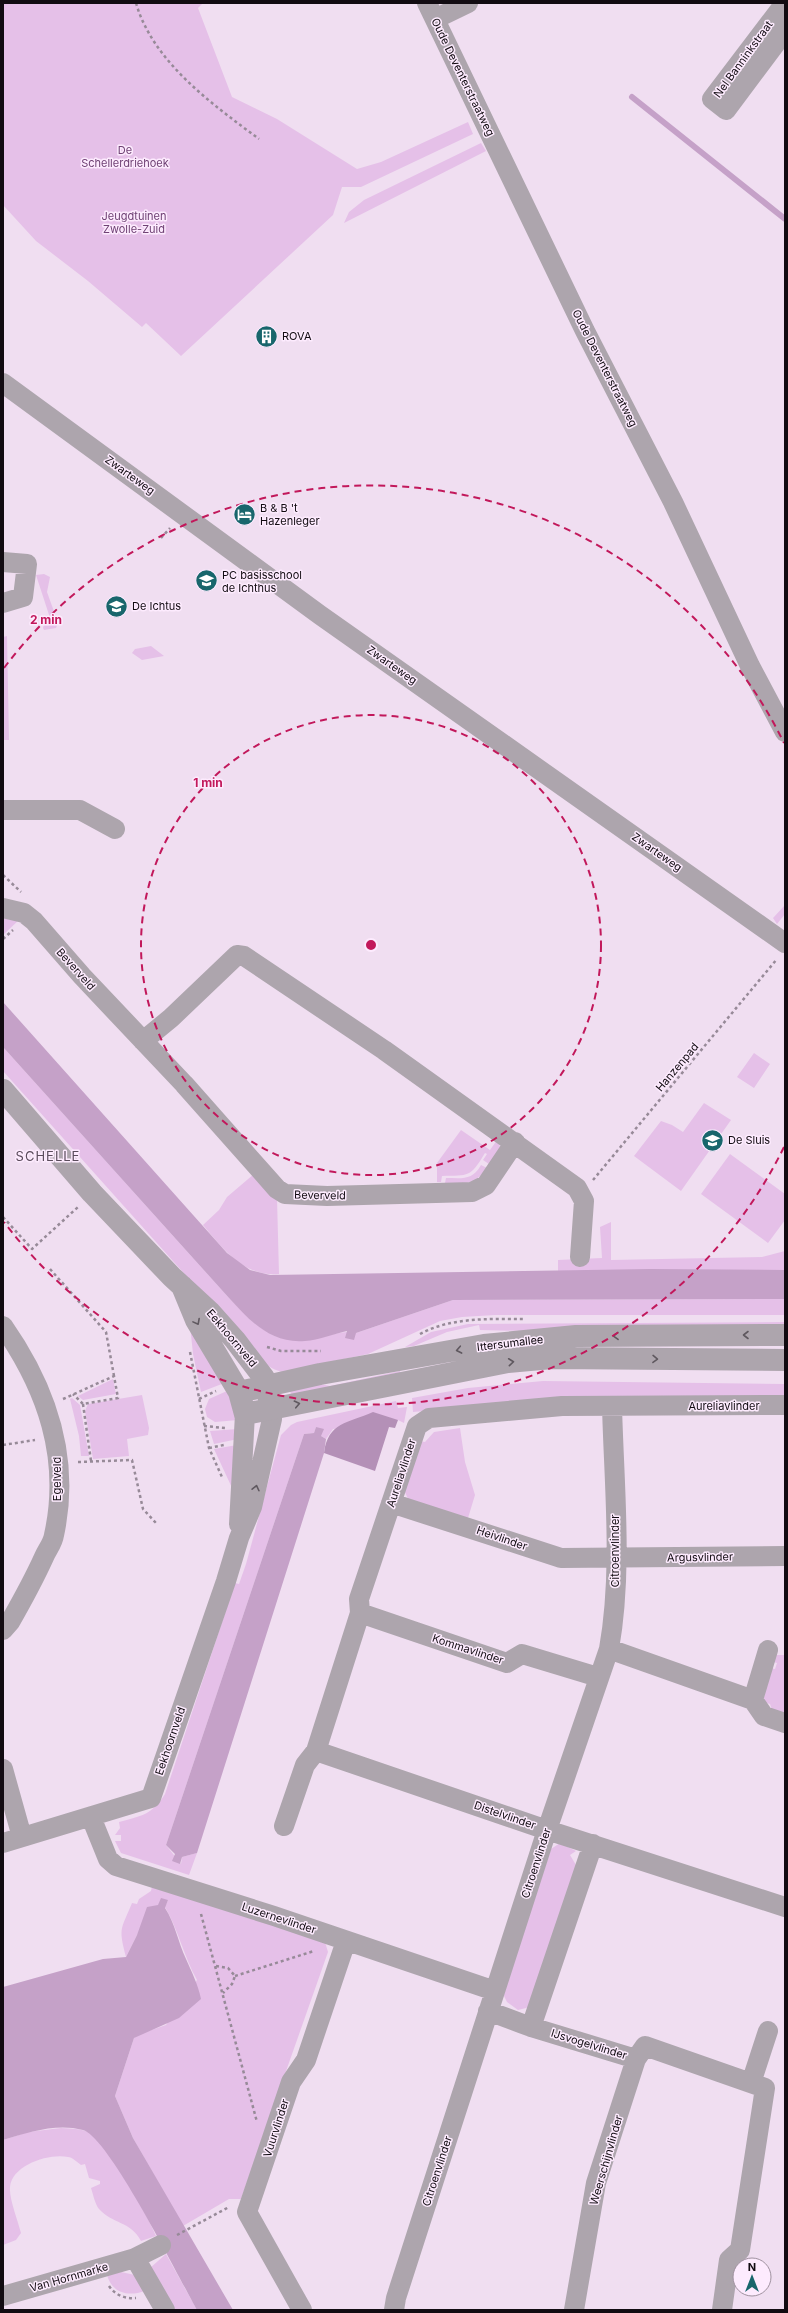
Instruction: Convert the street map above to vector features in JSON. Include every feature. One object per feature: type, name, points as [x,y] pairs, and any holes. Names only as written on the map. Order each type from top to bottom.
[{"type":"street","points":[[431,11],[468,3]]},
{"type":"street","name":"Nel Banninkstraat","points":[[785,3],[712,99],[726,110],[785,30]]},
{"type":"street","name":"Oude Deventerstraatweg","points":[[431,11],[585,331],[673,502],[750,666],[785,732]]},
{"type":"street","name":"Zwarteweg","points":[[3,382],[320,615],[782,949]]},
{"type":"street","points":[[3,562],[27,564],[23,597],[3,603]]},
{"type":"street","points":[[3,810],[80,810],[115,829]]},
{"type":"street","name":"Beverveld","points":[[3,908],[24,913],[34,921],[82,976],[184,1084],[277,1189],[285,1194],[358,1195],[472,1192],[486,1185],[515,1142]]},
{"type":"street","points":[[143,1041],[172,1018],[237,955],[244,956],[384,1050],[515,1142],[577,1188],[582,1194],[584,1201],[580,1257]]},
{"type":"street","name":"Eekhoornveld","points":[[3,1090],[92,1193],[182,1286],[197,1298],[235,1340],[264,1378],[272,1419],[252,1507],[239,1538],[226,1581],[151,1798],[3,1843]]},
{"type":"street","name":"Eekhoornveld","points":[[182,1286],[196,1320],[239,1392],[245,1414],[239,1538]]},
{"type":"street","name":"Egelveld","points":[[3,1326],[21,1352],[46,1407],[55,1436],[59,1463],[54,1536],[10,1622],[3,1630]]},
{"type":"street","name":"Ittersumallee","points":[[239,1392],[484,1345],[540,1339],[576,1336],[785,1335]]},
{"type":"street","name":"Ittersumallee","points":[[245,1414],[271,1410],[468,1369],[552,1358],[785,1360]]},
{"type":"street","name":"Aureliavlinder","points":[[284,1826],[305,1765],[316,1751],[360,1613],[359,1599],[417,1426],[429,1418],[562,1406],[785,1405]]},
{"type":"street","name":"Citroenvlinder","points":[[394,2310],[494,1991],[598,1677],[609,1649],[615,1603],[616,1558],[612,1406]]},
{"type":"street","name":"Heivlinder","points":[[391,1503],[561,1558],[616,1558]]},
{"type":"street","name":"Argusvlinder","points":[[616,1558],[785,1556]]},
{"type":"street","name":"Kommavlinder","points":[[360,1613],[507,1663],[522,1654],[598,1677]]},
{"type":"street","points":[[609,1649],[753,1700],[764,1716],[785,1723]]},
{"type":"street","points":[[753,1700],[768,1650]]},
{"type":"street","name":"Distelvlinder","points":[[316,1751],[547,1830],[785,1907]]},
{"type":"street","points":[[3,1769],[22,1837]]},
{"type":"street","name":"Luzernevlinder","points":[[91,1817],[108,1859],[116,1866],[494,1991]]},
{"type":"street","points":[[531,2027],[593,1844]]},
{"type":"street","name":"Vuurvlinder","points":[[302,2310],[247,2212],[267,2159],[291,2082],[306,2060],[346,1941]]},
{"type":"street","name":"IJsvogelvlinder","points":[[488,2011],[531,2027],[636,2059],[645,2046],[765,2088],[740,2250],[729,2260],[722,2310]]},
{"type":"street","points":[[751,2083],[768,2031]]},
{"type":"street","name":"Weerschijnvlinder","points":[[574,2310],[596,2183],[636,2059]]},
{"type":"street","name":"Van Hornmarke","points":[[3,2296],[135,2258],[161,2245]]},
{"type":"street","points":[[135,2258],[165,2310]]},
{"type":"path","points":[[136,3],[144,26],[170,61],[212,102],[259,139]]},
{"type":"path","name":"Hanzenpad","points":[[582,1194],[782,949]]},
{"type":"path","points":[[3,1217],[32,1249],[92,1193]]},
{"type":"path","points":[[50,1269],[106,1332],[118,1398],[83,1404]]},
{"type":"path","points":[[235,1340],[281,1351],[329,1351]]},
{"type":"path","points":[[189,1347],[209,1448],[224,1482]]},
{"type":"path","points":[[46,1407],[114,1376]]},
{"type":"path","points":[[73,1394],[83,1404],[91,1461]]},
{"type":"path","points":[[3,1445],[55,1436]]},
{"type":"path","points":[[59,1463],[132,1460],[143,1509],[156,1523]]},
{"type":"path","points":[[194,1891],[216,1966],[259,2129]]},
{"type":"path","points":[[235,1976],[317,1950]]},
{"type":"path","points":[[216,1966],[228,1968],[235,1976]]},
{"type":"path","points":[[223,1993],[232,1984],[235,1976]]},
{"type":"path","points":[[197,2223],[232,2205],[250,2203]]},
{"type":"path","points":[[102,2267],[106,2282],[111,2290],[118,2295],[131,2298],[141,2297],[154,2290]]},
{"type":"green space","name":"De Schellerdriehoek","points":[[3,3],[203,3],[198,8],[232,97],[277,119],[357,169],[381,162],[468,122],[473,134],[361,187],[342,187],[333,215],[181,356],[146,323],[142,327],[88,281],[36,241],[3,205]]},
{"type":"green space","points":[[481,143],[486,151],[344,223],[349,212],[364,200]]},
{"type":"green space","points":[[44,574],[50,577],[47,592],[56,617],[61,618],[62,622],[58,623],[56,628],[44,630],[44,624],[51,621],[36,575]]},
{"type":"green space","points":[[7,636],[9,740],[3,740],[3,637]]},
{"type":"green space","points":[[151,646],[164,656],[142,660],[132,653],[135,649]]},
{"type":"green space","points":[[785,905],[785,914],[777,924],[773,918]]},
{"type":"green space","points":[[3,916],[20,919],[3,935]]},
{"type":"green space","points":[[3,1047],[229,1298],[259,1326],[269,1333],[280,1337],[291,1340],[305,1340],[342,1332],[356,1333],[453,1300],[785,1299],[785,1315],[495,1315],[462,1317],[440,1321],[368,1354],[282,1372],[275,1370],[261,1359],[3,1071]]},
{"type":"green space","points":[[754,1053],[770,1064],[754,1088],[737,1077]]},
{"type":"green space","points":[[704,1103],[731,1120],[681,1191],[634,1156],[661,1121],[672,1125],[683,1132]]},
{"type":"green space","points":[[461,1130],[490,1150],[497,1140],[501,1142],[499,1145],[501,1147],[489,1164],[483,1160],[487,1154],[485,1153],[476,1167],[468,1174],[458,1176],[442,1176],[441,1182],[437,1182],[437,1163]]},
{"type":"green space","points":[[730,1154],[785,1194],[785,1220],[768,1243],[701,1194]]},
{"type":"green space","points":[[481,1165],[487,1168],[474,1181],[464,1183],[445,1183],[446,1178],[466,1178],[474,1174]]},
{"type":"green space","points":[[254,1174],[277,1198],[279,1274],[267,1274],[255,1271],[235,1260],[203,1225],[219,1210],[227,1197]]},
{"type":"green space","points":[[611,1222],[611,1260],[762,1257],[785,1251],[785,1270],[558,1271],[558,1260],[602,1258],[600,1227]]},
{"type":"green space","points":[[785,1322],[785,1326],[526,1331],[480,1330],[479,1325],[447,1332],[414,1346],[405,1347],[431,1332],[468,1324]]},
{"type":"green space","points":[[190,1325],[227,1382],[201,1392],[193,1354]]},
{"type":"green space","points":[[400,1371],[401,1376],[292,1399],[289,1386],[310,1382],[330,1386]]},
{"type":"green space","points":[[113,1379],[116,1394],[83,1400],[78,1396]]},
{"type":"green space","points":[[543,1381],[785,1384],[785,1397],[550,1400],[413,1412],[412,1398],[468,1388]]},
{"type":"green space","points":[[227,1391],[238,1420],[215,1422],[207,1417],[205,1409],[209,1399]]},
{"type":"green space","points":[[142,1395],[149,1428],[148,1435],[127,1439],[129,1456],[93,1459],[85,1411],[88,1404]]},
{"type":"green space","points":[[72,1398],[80,1405],[89,1456],[81,1456],[79,1436],[70,1399]]},
{"type":"green space","points":[[396,1401],[398,1408],[407,1407],[404,1423],[398,1420],[333,1429],[326,1439],[321,1436],[316,1427],[314,1433],[304,1434],[166,1845],[181,1864],[182,1857],[197,1853],[189,1875],[121,1853],[115,1841],[121,1841],[121,1835],[115,1835],[120,1828],[119,1822],[151,1811],[165,1794],[235,1583],[239,1584],[246,1564],[281,1435],[291,1425],[297,1422]]},
{"type":"green space","points":[[460,1428],[465,1462],[475,1495],[468,1518],[409,1501],[403,1488],[419,1441],[425,1442],[434,1432]]},
{"type":"green space","points":[[238,1429],[238,1439],[214,1444],[210,1431]]},
{"type":"green space","points":[[237,1445],[233,1490],[214,1449]]},
{"type":"green space","points":[[775,1655],[785,1655],[785,1714],[772,1710],[770,1704],[763,1702],[770,1668],[775,1669],[777,1663],[773,1662]]},
{"type":"green space","points":[[560,1843],[576,1851],[570,1855],[576,1865],[530,2007],[518,2010],[507,2002],[503,1994],[551,1849]]},
{"type":"green space","points":[[152,1886],[325,1942],[328,1952],[241,2199],[229,2199],[183,2226],[133,2138],[115,2096],[134,2038],[137,2035],[166,2025],[197,1980],[188,1962],[174,1924],[165,1907],[168,1900],[154,1910],[148,1917],[126,1957],[121,1934],[123,1924],[132,1903],[137,1904],[139,1899],[151,1891]]},
{"type":"green space","points":[[61,2128],[86,2131],[100,2142],[128,2182],[156,2236],[141,2241],[137,2234],[127,2226],[104,2214],[95,2202],[91,2188],[100,2184],[100,2181],[89,2178],[85,2164],[81,2165],[70,2157],[60,2156],[33,2162],[17,2172],[12,2179],[10,2187],[11,2198],[21,2233],[16,2240],[3,2245],[3,2140],[28,2132]]},
{"type":"green space","points":[[166,2254],[197,2310],[174,2310],[150,2268]]},
{"type":"green space","points":[[121,2272],[135,2275],[145,2291],[133,2294],[117,2290],[109,2281],[107,2275]]},
{"type":"shaded area","points":[[3,1002],[227,1253],[250,1270],[270,1275],[650,1269],[785,1270],[785,1299],[453,1300],[356,1333],[354,1340],[345,1338],[347,1331],[305,1341],[282,1339],[272,1335],[253,1323],[237,1307],[3,1047]]},
{"type":"shaded area","points":[[373,1412],[398,1420],[395,1428],[389,1427],[375,1471],[324,1453],[326,1443],[335,1429],[341,1425]]},
{"type":"shaded area","points":[[316,1427],[324,1429],[321,1436],[326,1439],[324,1453],[197,1853],[182,1857],[180,1864],[172,1861],[175,1854],[166,1845],[304,1434],[314,1433]]},
{"type":"shaded area","points":[[161,1898],[168,1900],[165,1908],[174,1926],[183,1953],[197,1983],[201,1999],[179,2018],[134,2038],[115,2096],[133,2138],[233,2310],[197,2310],[126,2182],[95,2139],[83,2130],[63,2127],[43,2129],[3,2140],[3,1987],[103,1959],[126,1957],[137,1935],[147,1907],[158,1905]]},
{"type":"waterway","points":[[632,97],[785,219]]},
{"type":"place","name":"ROVA","points":[[266,336]]},
{"type":"place","name":"B & B 't Hazenleger","points":[[245,514]]},
{"type":"place","name":"PC basisschool de Ichthus","points":[[206,581]]},
{"type":"place","name":"De Ichtus","points":[[116,606]]},
{"type":"place","name":"De Sluis","points":[[713,1140]]},
{"type":"district","name":"SCHELLE","points":[[48,1156]]},
{"type":"park label","name":"Jeugdtuinen Zwolle-Zuid","points":[[134,222]]}]
